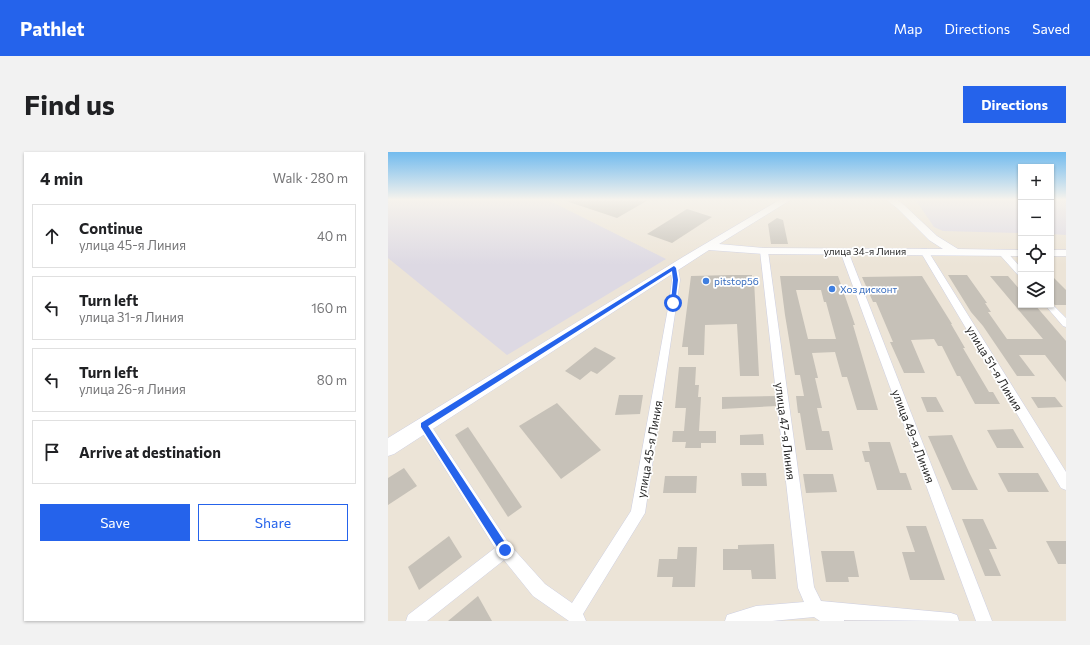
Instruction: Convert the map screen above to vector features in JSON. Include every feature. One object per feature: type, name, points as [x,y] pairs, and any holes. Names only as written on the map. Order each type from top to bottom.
[{"type":"street","points":[[388,448],[674,268],[752,221]]},
{"type":"street","points":[[916,221],[934,238],[954,251]]},
{"type":"street","name":"улица 34-я Линия","points":[[709,247],[764,250],[954,251],[1018,253]]},
{"type":"street","name":"улица 47-я Линия","points":[[764,250],[806,588],[816,608]]},
{"type":"street","name":"улица 49-я Линия","points":[[844,251],[984,621]]},
{"type":"street","name":"улица 51-я Линия","points":[[924,251],[1066,484]]},
{"type":"street","points":[[1003,253],[1020,272]]},
{"type":"street","points":[[1054,253],[1066,253]]},
{"type":"street","name":"улица 45-я Линия","points":[[576,617],[638,514],[670,326],[676,280],[674,268]]},
{"type":"street","points":[[1052,308],[1066,324]]},
{"type":"street","points":[[424,425],[505,550],[539,590],[576,617]]},
{"type":"street","points":[[414,621],[505,550]]},
{"type":"street","points":[[816,608],[836,621]]},
{"type":"street","points":[[733,621],[756,614],[816,608],[951,621]]},
{"type":"shaded area","points":[[388,221],[590,221],[666,259],[507,355],[388,258]]},
{"type":"shaded area","points":[[930,221],[1018,221],[1018,233],[943,231],[934,227]]},
{"type":"shaded area","points":[[1054,221],[1066,221],[1066,235],[1054,234]]},
{"type":"building","points":[[668,221],[706,221],[672,243],[647,234]]},
{"type":"building","points":[[773,221],[783,221],[788,244],[771,244],[768,224]]},
{"type":"building","points":[[752,275],[752,280],[754,280],[759,376],[740,376],[737,324],[705,325],[704,355],[688,355],[688,347],[682,347],[691,276]]},
{"type":"building","points":[[948,275],[967,275],[987,303],[985,303],[991,312],[988,312],[1007,339],[1043,339],[990,276],[1008,276],[1018,288],[1018,308],[1038,308],[1066,341],[1066,382],[1045,355],[1019,355],[1035,376],[1017,376],[983,326],[971,312]]},
{"type":"building","points":[[780,276],[838,276],[855,325],[853,325],[878,410],[857,410],[847,377],[842,377],[835,352],[812,353],[818,378],[815,378],[822,408],[817,408],[822,431],[829,431],[833,450],[806,450],[796,396],[804,396],[800,375],[795,375]],"holes":[[[796,290],[821,290],[824,302],[826,302],[836,339],[808,339]]]},
{"type":"building","points":[[922,276],[952,324],[965,348],[963,348],[989,392],[993,392],[1000,404],[975,404],[960,376],[957,376],[942,346],[938,346],[934,339],[911,340],[925,373],[904,373],[890,342],[893,342],[876,302],[873,302],[862,277]]},
{"type":"building","points":[[1054,278],[1066,290],[1066,305],[1055,305]]},
{"type":"building","points":[[595,347],[616,358],[597,374],[591,371],[580,380],[565,371]]},
{"type":"building","points":[[679,367],[696,367],[695,385],[699,385],[698,397],[701,397],[699,431],[716,431],[716,443],[701,443],[701,448],[685,448],[686,442],[672,442],[673,431],[684,431],[686,408],[675,408]]},
{"type":"building","points":[[619,395],[643,395],[640,414],[615,415]]},
{"type":"building","points":[[775,396],[776,406],[722,409],[722,397]]},
{"type":"building","points":[[921,397],[936,397],[944,412],[927,412]]},
{"type":"building","points":[[1031,397],[1055,397],[1063,407],[1038,408]]},
{"type":"building","points":[[557,403],[601,450],[561,479],[519,426]]},
{"type":"building","points":[[468,427],[522,507],[508,517],[455,435]]},
{"type":"building","points":[[1013,429],[1024,448],[997,448],[987,430]]},
{"type":"building","points":[[763,434],[764,445],[740,445],[740,435]]},
{"type":"building","points":[[952,435],[978,490],[952,490],[928,436]]},
{"type":"building","points":[[868,442],[890,442],[900,473],[906,473],[912,490],[877,490],[869,462],[865,462],[862,451],[870,451]]},
{"type":"building","points":[[404,468],[417,486],[388,505],[388,478]]},
{"type":"building","points":[[741,473],[766,473],[767,486],[742,486]]},
{"type":"building","points":[[998,473],[1038,473],[1049,492],[1008,492]]},
{"type":"building","points":[[803,474],[833,474],[837,492],[806,493]]},
{"type":"building","points":[[665,476],[697,476],[696,493],[663,493]]},
{"type":"building","points":[[962,519],[983,519],[997,549],[989,549],[1001,576],[985,576]]},
{"type":"building","points":[[906,526],[926,526],[945,580],[910,580],[902,552],[915,552]]},
{"type":"building","points":[[449,536],[462,557],[419,590],[408,567]]},
{"type":"building","points":[[1046,541],[1066,541],[1066,564],[1058,564]]},
{"type":"building","points":[[774,544],[776,579],[752,579],[751,570],[723,570],[723,549],[738,549],[738,545]]},
{"type":"building","points":[[678,547],[697,547],[695,587],[672,587],[673,577],[657,577],[659,559],[677,559]]},
{"type":"building","points":[[821,551],[854,551],[859,577],[848,577],[849,582],[826,582]]},
{"type":"building","points":[[478,596],[492,621],[448,621]]},
{"type":"place","name":"pitstop56","points":[[706,281]]},
{"type":"place","name":"Хоз дисконт","points":[[832,289]]},
{"type":"route","points":[[505,550],[424,425],[674,268],[676,280],[673,303]]}]
